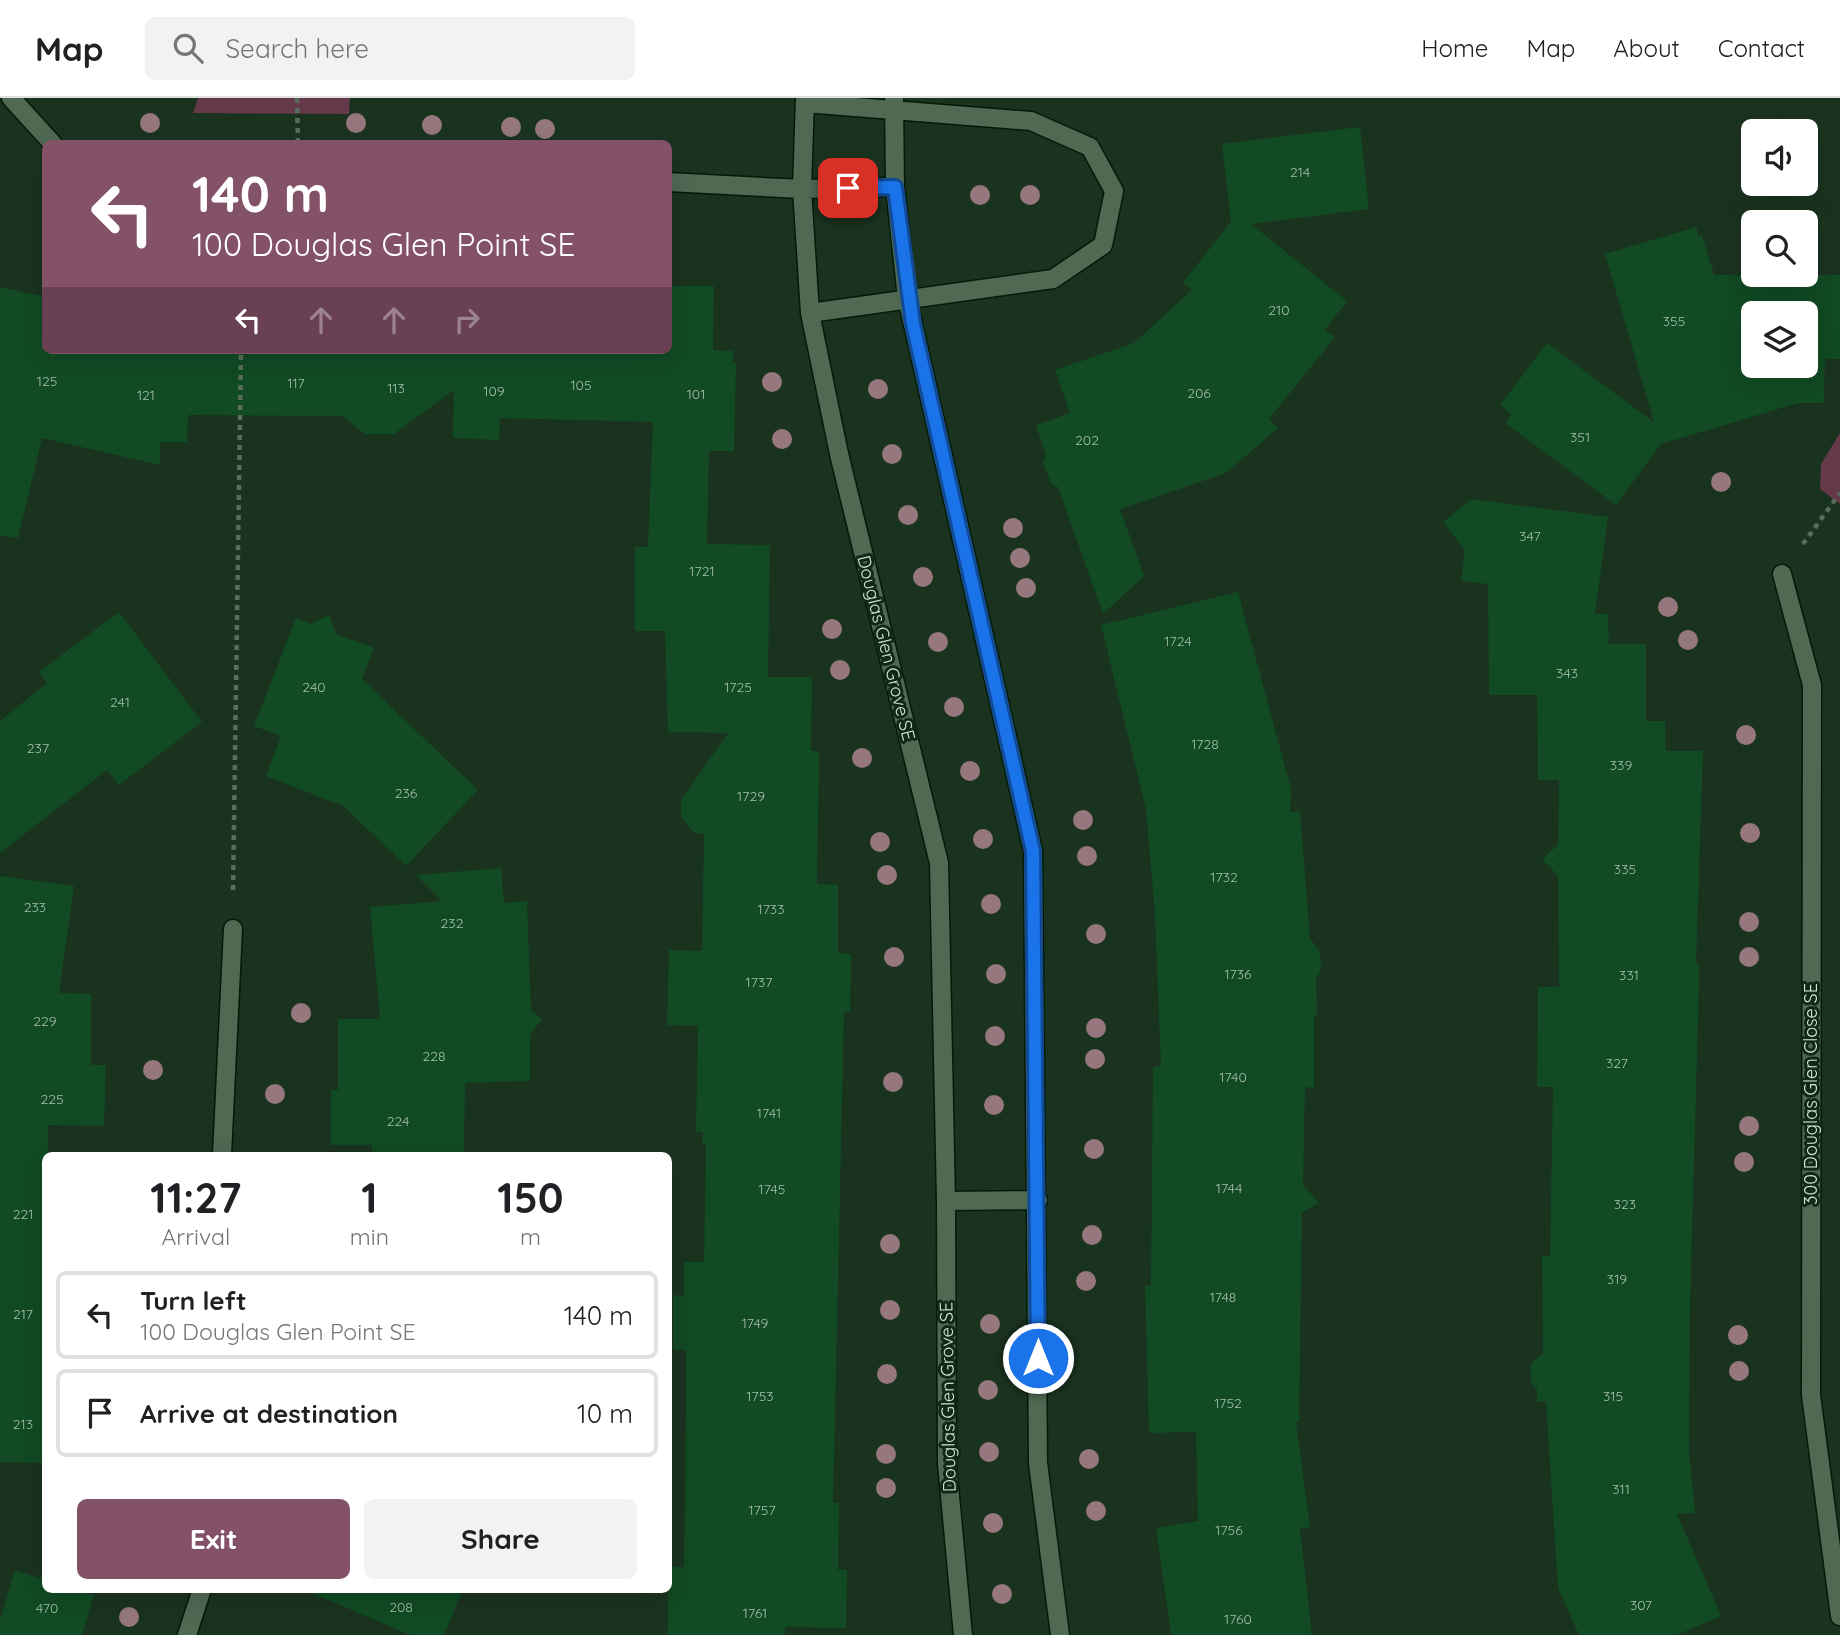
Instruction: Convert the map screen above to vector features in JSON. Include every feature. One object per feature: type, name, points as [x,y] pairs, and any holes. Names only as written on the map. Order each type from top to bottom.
[{"type":"street","points":[[11,98],[48,140]]},
{"type":"street","points":[[805,100],[894,104],[1031,121],[1090,147],[1114,191],[1103,245],[1053,279],[810,313]]},
{"type":"street","name":"Douglas Glen Grove SE","points":[[805,100],[802,190],[810,313],[839,454],[939,863],[946,1201],[947,1464],[963,1635]]},
{"type":"street","points":[[894,104],[895,187],[907,298],[1033,851],[1038,1200],[1038,1463],[1060,1635]]},
{"type":"street","points":[[672,182],[802,190],[895,187]]},
{"type":"street","name":"300 Douglas Glen Close SE","points":[[1782,574],[1812,685],[1811,1395],[1840,1616]]},
{"type":"street","points":[[222,1152],[233,929]]},
{"type":"street","points":[[946,1201],[1038,1200]]},
{"type":"street","points":[[187,1635],[201,1593]]},
{"type":"path","points":[[297,98],[298,140]]},
{"type":"path","points":[[233,929],[241,354]]},
{"type":"path","points":[[1782,574],[1840,494]]},
{"type":"shaded area","points":[[198,98],[350,98],[349,114],[193,113]]},
{"type":"shaded area","points":[[1840,433],[1840,504],[1820,489],[1821,464]]},
{"type":"building","points":[[1360,127],[1369,209],[1251,224],[1347,301],[1325,330],[1335,337],[1269,419],[1278,428],[1226,473],[1120,509],[1144,576],[1103,614],[1058,487],[1052,485],[1043,463],[1046,455],[1036,425],[1070,413],[1055,370],[1134,343],[1192,290],[1183,283],[1231,221],[1222,144]]},
{"type":"building","points":[[1696,227],[1699,236],[1702,235],[1714,275],[1741,275],[1741,287],[1818,287],[1818,275],[1840,275],[1840,359],[1825,359],[1824,403],[1798,403],[1661,444],[1616,505],[1505,423],[1511,414],[1500,405],[1547,343],[1654,422],[1605,254]]},
{"type":"building","points":[[672,286],[714,286],[713,350],[733,351],[733,362],[736,362],[734,451],[709,451],[707,544],[770,545],[768,677],[812,677],[811,751],[819,751],[817,884],[838,885],[838,953],[851,954],[850,1012],[844,1012],[833,1503],[839,1503],[838,1570],[847,1570],[846,1628],[785,1627],[785,1635],[668,1635],[668,1593],[672,1593],[672,1567],[684,1567],[686,1350],[673,1350],[673,1295],[684,1296],[684,1262],[704,1262],[706,1145],[702,1144],[703,1132],[696,1132],[698,1026],[667,1025],[669,950],[702,951],[704,834],[694,833],[681,817],[681,800],[728,733],[668,732],[665,631],[635,631],[635,547],[648,547],[653,422],[500,418],[499,440],[453,438],[454,390],[394,434],[365,434],[342,416],[188,415],[187,442],[160,442],[160,465],[42,438],[18,538],[0,536],[0,287],[42,296],[42,354],[672,354]]},
{"type":"building","points":[[1472,499],[1608,517],[1595,614],[1608,614],[1609,644],[1646,644],[1646,721],[1665,721],[1666,751],[1703,751],[1690,1303],[1689,1451],[1695,1513],[1677,1514],[1721,1616],[1677,1635],[1579,1635],[1558,1588],[1546,1402],[1537,1402],[1537,1389],[1531,1383],[1531,1363],[1543,1353],[1542,1256],[1550,1256],[1553,1087],[1537,1087],[1538,987],[1559,987],[1558,876],[1542,859],[1558,845],[1559,780],[1538,780],[1537,695],[1489,695],[1488,584],[1461,581],[1465,550],[1443,522]]},
{"type":"building","points":[[1238,592],[1291,789],[1290,812],[1300,811],[1310,938],[1320,952],[1321,970],[1316,979],[1317,1015],[1314,1015],[1314,1088],[1305,1087],[1303,1185],[1319,1203],[1302,1212],[1299,1422],[1296,1422],[1310,1527],[1300,1528],[1312,1635],[1171,1635],[1156,1528],[1198,1521],[1196,1432],[1149,1433],[1145,1286],[1151,1286],[1153,1067],[1161,1067],[1155,915],[1146,809],[1101,625]]},
{"type":"building","points":[[119,612],[202,722],[119,785],[107,770],[0,853],[0,721],[47,683],[39,672]]},
{"type":"building","points":[[329,615],[336,634],[374,648],[362,679],[478,790],[406,866],[343,806],[266,776],[281,736],[254,726],[296,618],[311,624]]},
{"type":"building","points":[[501,868],[504,903],[527,901],[531,1010],[542,1019],[530,1035],[530,1081],[465,1083],[464,1152],[372,1152],[372,1145],[331,1145],[331,1090],[338,1090],[338,1019],[380,1019],[370,907],[442,901],[416,875]]},
{"type":"building","points":[[0,876],[74,886],[59,993],[91,994],[91,1065],[106,1065],[104,1126],[48,1125],[48,1152],[42,1152],[42,1463],[0,1462]]},
{"type":"building","points":[[15,1570],[42,1579],[42,1593],[94,1595],[82,1635],[0,1635],[0,1620]]},
{"type":"building","points":[[311,1593],[461,1593],[444,1635],[410,1635]]},
{"type":"route","points":[[848,188],[895,187],[907,298],[1033,851],[1038,1358]]}]
